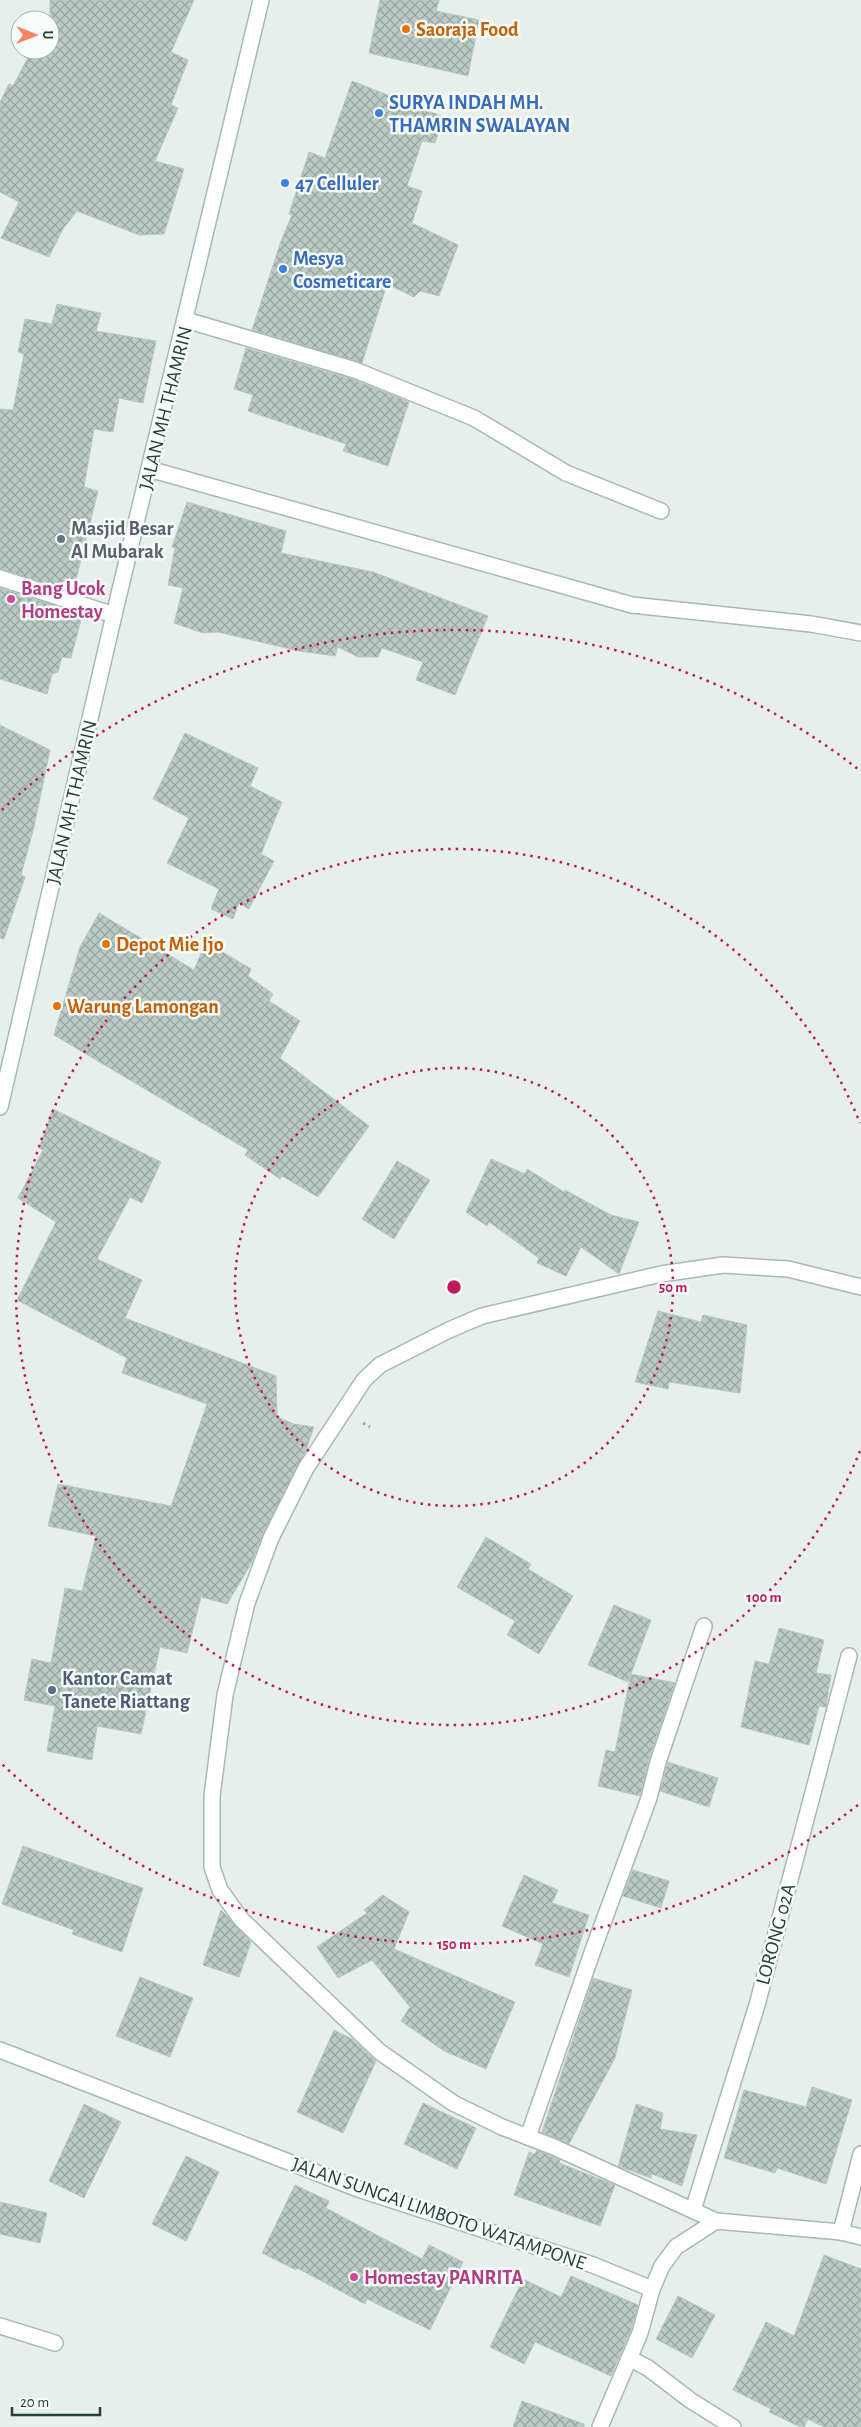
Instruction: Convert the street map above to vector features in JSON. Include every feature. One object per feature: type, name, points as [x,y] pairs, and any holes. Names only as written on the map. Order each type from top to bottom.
[{"type":"street","name":"JALAN MH THAMRIN","points":[[0,1107],[114,615],[261,0]]},
{"type":"street","points":[[186,320],[355,370],[474,418],[566,472],[660,511]]},
{"type":"street","points":[[149,469],[632,605],[811,624],[861,633]]},
{"type":"street","points":[[0,578],[114,615]]},
{"type":"street","points":[[861,1287],[788,1269],[724,1265],[660,1274],[482,1316],[449,1330],[380,1365],[364,1380],[306,1468],[271,1538],[247,1603],[225,1695],[212,1796],[212,1867],[220,1890],[241,1919],[380,2052],[453,2102],[716,2221],[841,2232],[861,2237]]},
{"type":"street","points":[[528,2137],[649,1798],[658,1762],[704,1626]]},
{"type":"street","name":"LORONG 02A","points":[[693,2210],[757,2005],[849,1656]]},
{"type":"street","name":"JALAN SUNGAI LIMBOTO WATAMPONE","points":[[0,2050],[361,2190],[593,2265],[652,2289]]},
{"type":"street","points":[[841,2232],[861,2154]]},
{"type":"street","points":[[600,2427],[640,2333],[652,2289],[662,2266],[676,2247],[716,2221]]},
{"type":"street","points":[[0,2326],[55,2342]]},
{"type":"street","points":[[628,2358],[648,2368],[690,2400],[733,2427]]},
{"type":"building","points":[[50,0],[194,0],[171,52],[188,60],[171,105],[178,108],[155,161],[184,169],[164,234],[139,235],[77,211],[63,229],[49,257],[1,238],[19,202],[0,192],[0,102],[9,84],[13,86],[27,60],[60,60],[60,10],[50,10]]},
{"type":"building","points":[[380,0],[439,0],[436,11],[479,20],[468,76],[369,53]]},
{"type":"building","points":[[352,81],[444,117],[435,143],[422,141],[407,186],[422,191],[412,223],[458,245],[439,296],[420,291],[414,297],[387,284],[362,363],[252,330],[281,241],[292,215],[289,214],[309,152],[325,158]]},
{"type":"building","points":[[57,304],[101,313],[96,331],[156,341],[143,403],[119,398],[113,432],[94,429],[84,487],[98,491],[73,592],[0,569],[0,409],[13,410],[24,354],[18,352],[25,319],[52,324]]},
{"type":"building","points":[[246,348],[352,379],[409,402],[388,466],[343,451],[346,444],[248,411],[253,395],[234,389]]},
{"type":"building","points":[[187,502],[286,531],[281,553],[373,572],[488,616],[455,695],[416,680],[423,662],[382,648],[378,657],[358,657],[338,647],[335,656],[299,651],[218,632],[203,633],[174,623],[183,588],[168,585],[175,548],[172,547]]},
{"type":"building","points":[[0,588],[69,610],[68,615],[81,620],[71,658],[62,657],[58,672],[52,674],[47,694],[0,679]]},
{"type":"building","points":[[0,725],[50,750],[34,827],[21,875],[25,877],[4,939],[0,938]]},
{"type":"building","points":[[185,733],[258,768],[250,786],[282,802],[261,854],[274,861],[249,909],[239,903],[233,919],[211,909],[219,889],[167,863],[189,818],[153,799]]},
{"type":"building","points":[[99,913],[194,970],[206,942],[251,969],[248,976],[273,994],[269,1001],[300,1021],[280,1058],[369,1126],[318,1197],[282,1176],[280,1179],[245,1155],[248,1150],[54,1035],[80,947]]},
{"type":"building","points":[[53,1109],[161,1162],[142,1203],[130,1197],[97,1259],[142,1280],[125,1318],[276,1376],[277,1417],[294,1424],[314,1427],[306,1450],[263,1534],[251,1564],[227,1604],[201,1597],[187,1653],[160,1647],[141,1734],[97,1726],[92,1760],[47,1751],[55,1706],[24,1700],[32,1659],[51,1663],[65,1588],[82,1591],[96,1536],[48,1526],[58,1484],[171,1506],[207,1404],[122,1373],[127,1358],[17,1300],[56,1222],[18,1198],[43,1150],[39,1148]]},
{"type":"building","points":[[491,1159],[525,1174],[527,1169],[564,1192],[565,1190],[611,1215],[639,1222],[619,1274],[581,1247],[566,1276],[537,1263],[539,1258],[489,1222],[487,1226],[466,1212]]},
{"type":"building","points":[[397,1161],[430,1180],[394,1239],[362,1219]]},
{"type":"building","points":[[658,1311],[701,1322],[703,1315],[747,1325],[740,1393],[669,1382],[668,1389],[635,1382]]},
{"type":"building","points":[[486,1537],[531,1564],[528,1569],[573,1596],[539,1654],[507,1635],[515,1621],[457,1587]]},
{"type":"building","points":[[614,1605],[651,1620],[628,1682],[588,1665]]},
{"type":"building","points":[[779,1628],[824,1640],[816,1673],[831,1675],[826,1707],[819,1706],[809,1745],[741,1727],[755,1661],[769,1664]]},
{"type":"building","points":[[631,1674],[675,1683],[649,1759],[640,1796],[598,1786],[606,1750],[615,1752]]},
{"type":"building","points":[[668,1762],[718,1778],[709,1807],[660,1791]]},
{"type":"building","points":[[23,1846],[143,1888],[122,1952],[72,1934],[74,1930],[2,1904]]},
{"type":"building","points":[[633,1870],[669,1881],[661,1908],[623,1896]]},
{"type":"building","points":[[524,1875],[558,1890],[552,1903],[589,1915],[569,1977],[535,1965],[543,1944],[502,1926]]},
{"type":"building","points":[[383,1895],[409,1912],[394,1949],[515,2002],[486,2069],[444,2051],[401,2021],[410,2007],[372,1960],[338,1978],[317,1947],[367,1913],[364,1910]]},
{"type":"building","points":[[221,1910],[251,1942],[239,1977],[203,1965]]},
{"type":"building","points":[[140,1977],[193,1998],[170,2057],[116,2036]]},
{"type":"building","points":[[593,1978],[632,1990],[615,2058],[569,2144],[542,2132]]},
{"type":"building","points":[[334,2030],[352,2039],[376,2061],[343,2133],[297,2112]]},
{"type":"building","points":[[812,2087],[852,2100],[826,2184],[777,2168],[775,2173],[724,2158],[744,2090],[806,2107]]},
{"type":"building","points":[[423,2103],[476,2128],[457,2169],[404,2144]]},
{"type":"building","points":[[84,2104],[121,2122],[84,2198],[49,2181]]},
{"type":"building","points":[[636,2104],[663,2113],[660,2129],[697,2135],[682,2186],[652,2174],[651,2178],[618,2166]]},
{"type":"building","points":[[537,2150],[560,2160],[559,2163],[615,2185],[600,2226],[514,2195],[529,2152],[535,2154]]},
{"type":"building","points":[[186,2156],[219,2172],[186,2241],[152,2224]]},
{"type":"building","points":[[295,2185],[329,2201],[326,2208],[422,2259],[429,2245],[463,2262],[430,2330],[367,2299],[365,2304],[297,2268],[296,2270],[262,2253]]},
{"type":"building","points":[[0,2202],[47,2213],[40,2243],[0,2234]]},
{"type":"building","points":[[824,2255],[861,2269],[861,2427],[824,2427],[808,2419],[804,2427],[800,2427],[769,2412],[771,2409],[733,2390],[766,2322],[794,2336]]},
{"type":"building","points":[[571,2276],[638,2305],[631,2330],[611,2376],[535,2342],[524,2364],[490,2347],[523,2279],[561,2297]]},
{"type":"building","points":[[678,2296],[715,2315],[692,2358],[656,2339]]},
{"type":"building","points":[[522,2401],[584,2424],[584,2427],[513,2427]]},
{"type":"place","name":"Saoraja Food","points":[[406,29]]},
{"type":"place","name":"SURYA INDAH MH. THAMRIN SWALAYAN","points":[[379,113]]},
{"type":"place","name":"47 Celluler","points":[[285,183]]},
{"type":"place","name":"Mesya Cosmeticare","points":[[283,269]]},
{"type":"place","name":"Masjid Besar Al Mubarak","points":[[61,539]]},
{"type":"place","name":"Bang Ucok Homestay","points":[[11,599]]},
{"type":"place","name":"Depot Mie Ijo","points":[[106,944]]},
{"type":"place","name":"Warung Lamongan","points":[[57,1006]]},
{"type":"place","name":"Kantor Camat Tanete Riattang","points":[[52,1690]]},
{"type":"place","name":"Homestay PANRITA","points":[[354,2277]]}]
